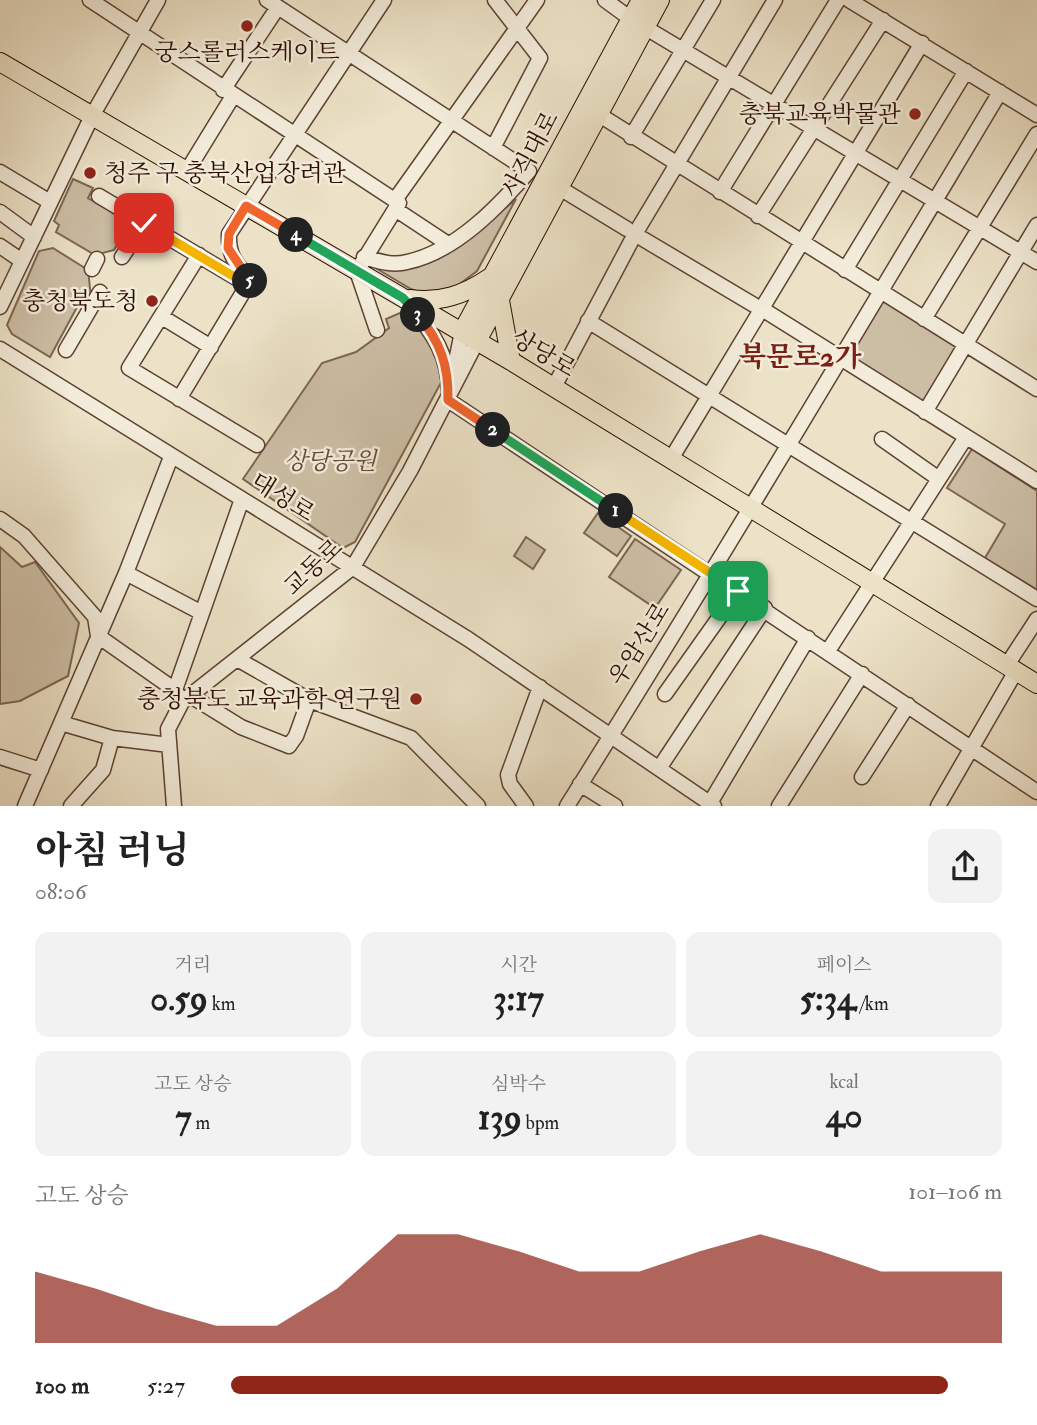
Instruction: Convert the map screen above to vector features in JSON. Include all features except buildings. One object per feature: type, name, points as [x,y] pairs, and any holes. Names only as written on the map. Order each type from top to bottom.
[{"type":"main road","name":"사직대로","points":[[469,337],[499,295],[598,114],[638,23],[641,0]]},
{"type":"main road","name":"사직대로","points":[[469,337],[492,276],[638,23],[660,0]]},
{"type":"main road","name":"상당로","points":[[0,62],[246,206],[360,264],[403,298],[554,387],[1037,684]]},
{"type":"main road","points":[[403,298],[439,300],[473,289],[492,276]]},
{"type":"main road","points":[[499,295],[511,361]]},
{"type":"street","points":[[90,0],[395,205],[448,244]]},
{"type":"street","points":[[0,307],[92,116],[158,0]]},
{"type":"street","points":[[179,399],[251,279],[233,259],[228,248],[229,234],[384,0]]},
{"type":"street","points":[[493,148],[540,58],[518,26],[495,0]]},
{"type":"street","points":[[377,330],[360,264],[395,205],[451,121],[537,0]]},
{"type":"street","points":[[605,0],[638,23],[816,127],[1037,262]]},
{"type":"street","points":[[631,136],[713,0]]},
{"type":"street","points":[[554,387],[635,234],[732,77],[775,0]]},
{"type":"street","points":[[720,192],[838,0]]},
{"type":"street","points":[[849,0],[1037,115]]},
{"type":"street","points":[[187,171],[272,4],[529,172],[499,205],[448,244],[408,262],[360,264]]},
{"type":"street","points":[[758,216],[883,20]]},
{"type":"street","points":[[671,459],[922,43]]},
{"type":"street","points":[[845,270],[966,71]]},
{"type":"street","name":"우암산로","points":[[567,806],[751,508],[787,443],[1000,92]]},
{"type":"street","name":"사직대로","points":[[598,114],[1037,389]]},
{"type":"street","points":[[924,319],[1037,134]]},
{"type":"street","points":[[0,172],[50,202]]},
{"type":"street","points":[[558,187],[761,309],[1037,481]]},
{"type":"street","points":[[99,196],[248,285]]},
{"type":"street","points":[[0,212],[34,237]]},
{"type":"street","points":[[122,257],[144,223]]},
{"type":"street","points":[[925,412],[1037,225]]},
{"type":"street","points":[[0,246],[22,261]]},
{"type":"street","points":[[199,255],[129,368],[257,445]]},
{"type":"street","points":[[66,350],[100,292]]},
{"type":"street","points":[[403,298],[425,324],[442,352],[448,371],[448,400],[765,608],[1037,792]]},
{"type":"street","points":[[162,317],[211,347]]},
{"type":"street","points":[[588,321],[710,394],[1037,599]]},
{"type":"street","name":"교동로","points":[[174,806],[168,729],[183,696],[239,660],[353,567],[448,400],[469,337]]},
{"type":"street","name":"대성로","points":[[0,349],[353,567],[610,733],[712,804]]},
{"type":"street","points":[[828,651],[966,437]]},
{"type":"street","points":[[883,439],[939,479]]},
{"type":"street","points":[[25,806],[126,573],[171,457]]},
{"type":"street","points":[[183,696],[202,613],[242,499]]},
{"type":"street","points":[[0,519],[24,536],[95,617],[98,636],[183,696],[242,727],[289,746],[296,736],[309,700]]},
{"type":"street","points":[[126,573],[202,613]]},
{"type":"street","points":[[665,694],[738,591]]},
{"type":"street","points":[[660,767],[765,608]]},
{"type":"street","points":[[938,806],[1037,619]]},
{"type":"street","points":[[712,804],[808,638]]},
{"type":"street","points":[[239,660],[309,700],[411,738],[478,806]]},
{"type":"street","points":[[779,806],[862,674]]},
{"type":"street","points":[[526,806],[510,784],[508,775],[540,687]]},
{"type":"street","points":[[862,778],[908,705]]},
{"type":"street","points":[[61,723],[112,738],[169,745]]},
{"type":"street","points":[[71,806],[103,770],[112,738]]},
{"type":"street","points":[[0,757],[41,770]]},
{"type":"street","points":[[580,784],[615,806]]},
{"type":"green space","points":[[73,179],[93,188],[88,198],[130,222],[114,250],[95,255],[56,232],[59,225],[54,221]]},
{"type":"green space","points":[[516,199],[477,271],[457,286],[427,295],[411,289],[367,263],[384,267],[481,229]]},
{"type":"green space","points":[[53,248],[88,270],[91,297],[83,296],[50,357],[12,334],[7,325],[39,251]]},
{"type":"green space","points":[[880,295],[964,346],[928,402],[919,406],[846,354]]},
{"type":"green space","name":"상당공원","points":[[407,310],[424,327],[444,377],[355,542],[343,548],[243,479],[322,363],[356,352],[389,328],[386,319]]},
{"type":"green space","points":[[972,449],[1037,491],[1037,590],[985,558],[1005,524],[947,488]]},
{"type":"green space","points":[[598,513],[631,536],[617,556],[584,533]]},
{"type":"green space","points":[[526,537],[545,550],[533,569],[514,556]]},
{"type":"green space","points":[[635,539],[681,570],[655,608],[609,577]]},
{"type":"green space","points":[[0,547],[22,567],[35,562],[79,623],[68,676],[20,701],[0,704]]},
{"type":"place","name":"궁스롤러스케이트","points":[[247,26]]},
{"type":"place","name":"충북교육박물관","points":[[915,114]]},
{"type":"place","name":"청주 구 충북산업장려관","points":[[90,173]]},
{"type":"place","name":"충청북도청","points":[[152,301]]},
{"type":"place","name":"충청북도 교육과학 연구원","points":[[416,699]]},
{"type":"district","name":"북문로2가","points":[[800,356]]},
{"type":"route","points":[[144,223],[248,285],[251,279],[233,259],[228,248],[229,234],[246,206],[403,298],[425,324],[442,352],[448,371],[448,400],[738,591]]}]
